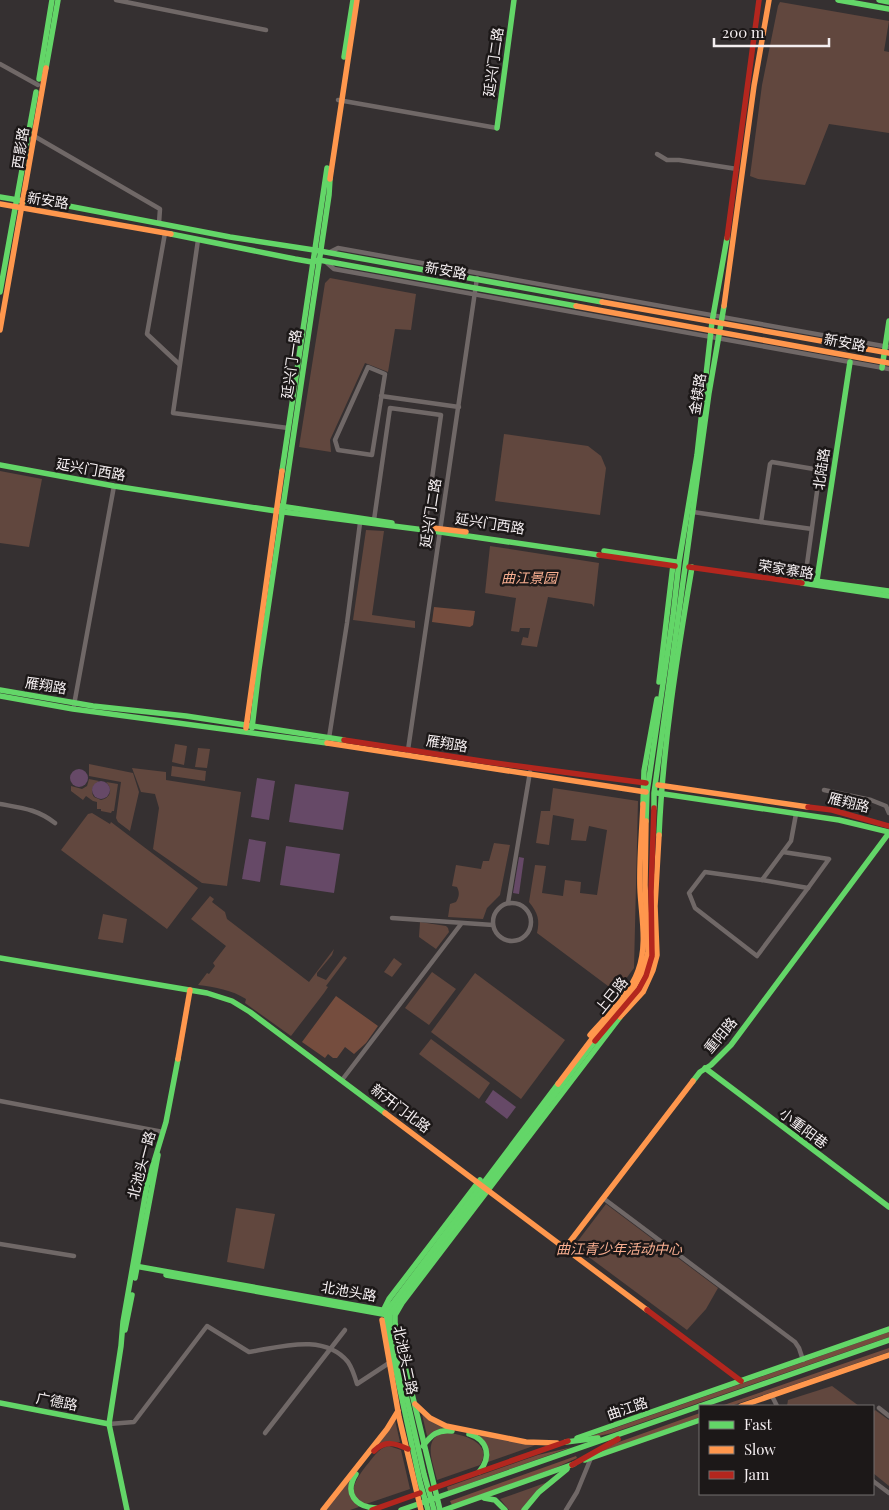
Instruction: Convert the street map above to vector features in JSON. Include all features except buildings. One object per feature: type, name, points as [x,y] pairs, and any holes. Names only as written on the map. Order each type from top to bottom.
[{"type":"main road","name":"西影路","points":[[21,200],[52,0]]},
{"type":"main road","name":"西影路","points":[[0,292],[34,136],[58,0]]},
{"type":"main road","name":"延兴门一路","points":[[280,509],[288,428],[312,262],[317,251],[329,195],[330,170],[353,0]]},
{"type":"main road","name":"延兴门一路","points":[[339,100],[357,0]]},
{"type":"main road","name":"延兴门二路","points":[[497,128],[514,0]]},
{"type":"main road","name":"金犊路","points":[[682,565],[694,512],[715,335],[712,319],[728,230],[760,0]]},
{"type":"main road","name":"金犊路","points":[[652,784],[698,446],[715,335],[722,321],[747,136],[769,0]]},
{"type":"main road","points":[[838,0],[889,9]]},
{"type":"main road","points":[[879,0],[889,2]]},
{"type":"main road","name":"新安路","points":[[0,197],[37,200],[328,253],[477,276],[887,350]]},
{"type":"main road","name":"新安路","points":[[0,204],[165,233],[312,262],[322,261],[715,335],[885,364]]},
{"type":"main road","name":"西影路","points":[[0,330],[19,208]]},
{"type":"main road","name":"延兴门一路","points":[[245,732],[249,725],[280,509],[322,261],[317,251]]},
{"type":"main road","points":[[885,364],[889,321]]},
{"type":"main road","name":"北陆路","points":[[817,580],[850,362]]},
{"type":"main road","name":"延兴门西路","points":[[0,465],[114,486],[267,509],[374,520],[682,565]]},
{"type":"main road","name":"延兴门西路","points":[[280,509],[360,523],[440,530]]},
{"type":"main road","points":[[421,1510],[406,1448],[382,1329],[387,1313],[402,1303],[483,1185],[612,1027],[638,998],[650,978],[657,955],[651,792],[670,702],[682,565]]},
{"type":"main road","name":"荣家寨路","points":[[682,565],[817,580],[889,591]]},
{"type":"main road","name":"荣家寨路","points":[[682,565],[889,596]]},
{"type":"main road","name":"雁翔路","points":[[0,690],[74,706],[249,725],[410,753]]},
{"type":"main road","name":"雁翔路","points":[[0,696],[252,733],[652,784],[832,810],[889,826]]},
{"type":"main road","name":"延兴门一路","points":[[249,725],[252,733]]},
{"type":"main road","name":"雁翔路","points":[[531,770],[651,792],[848,822],[889,832]]},
{"type":"main road","name":"上巳路","points":[[483,1185],[604,1023],[628,998],[643,972],[648,947],[645,885],[652,784]]},
{"type":"main road","name":"重阳路","points":[[565,1248],[700,1072],[712,1065],[731,1045],[889,832]]},
{"type":"main road","name":"新开门北路","points":[[0,958],[214,995],[239,1004],[483,1185],[741,1381]]},
{"type":"main road","name":"北池头一路","points":[[135,1267],[150,1170],[173,1091],[192,991]]},
{"type":"main road","name":"北池头一路","points":[[126,1510],[109,1424],[123,1322],[156,1166],[170,1124],[192,991]]},
{"type":"main road","name":"小重阳巷","points":[[705,1068],[889,1207]]},
{"type":"main road","name":"北池头二路","points":[[428,1510],[387,1313],[483,1185]]},
{"type":"main road","name":"北池头路","points":[[135,1267],[387,1313]]},
{"type":"main road","points":[[387,1313],[395,1323],[440,1510]]},
{"type":"main road","name":"曲江路","points":[[372,1510],[889,1329]]},
{"type":"main road","name":"曲江路","points":[[703,1405],[889,1340]]},
{"type":"main road","points":[[717,1405],[889,1345]]},
{"type":"main road","points":[[744,1405],[889,1355]]},
{"type":"main road","points":[[323,1510],[387,1429],[398,1410],[403,1392],[430,1418],[446,1426],[526,1442],[550,1444],[617,1437]]},
{"type":"main road","name":"广德路","points":[[0,1403],[109,1424]]},
{"type":"main road","name":"曲江路","points":[[401,1510],[412,1509],[699,1406]]},
{"type":"main road","name":"曲江路","points":[[617,1437],[699,1411]]},
{"type":"main road","points":[[444,1510],[699,1420]]},
{"type":"main road","points":[[380,1507],[369,1509],[356,1503],[351,1495],[351,1482],[381,1444],[392,1442],[406,1448],[417,1458],[431,1435],[442,1430],[477,1436],[485,1445],[488,1453],[484,1466],[476,1474]]},
{"type":"main road","points":[[524,1510],[539,1492],[572,1465],[617,1437]]},
{"type":"main road","name":"北池头二路","points":[[417,1458],[434,1510]]},
{"type":"main road","points":[[477,1498],[493,1499],[505,1510]]},
{"type":"street","points":[[116,0],[266,30]]},
{"type":"street","points":[[0,64],[38,85]]},
{"type":"street","points":[[339,100],[497,128]]},
{"type":"street","points":[[34,136],[160,209],[159,223]]},
{"type":"street","points":[[657,154],[667,160],[679,160],[737,169]]},
{"type":"street","points":[[165,233],[147,334],[179,364]]},
{"type":"street","points":[[198,240],[173,413],[288,428]]},
{"type":"street","name":"延兴门二路","points":[[410,753],[477,276]]},
{"type":"street","points":[[715,335],[850,362],[885,364],[889,369]]},
{"type":"street","points":[[368,367],[385,374],[381,396],[372,454],[338,450],[335,440],[368,367]]},
{"type":"street","points":[[381,396],[459,407]]},
{"type":"street","points":[[374,520],[390,408],[441,415],[425,528]]},
{"type":"street","points":[[373,449],[384,450]]},
{"type":"street","points":[[761,522],[770,464],[772,462],[820,470],[807,564],[800,579]]},
{"type":"street","points":[[74,706],[114,486]]},
{"type":"street","points":[[694,512],[812,529]]},
{"type":"street","points":[[329,738],[360,523]]},
{"type":"street","points":[[508,903],[531,770]]},
{"type":"street","points":[[824,790],[871,800],[886,806],[889,813]]},
{"type":"street","points":[[0,804],[34,810],[55,823]]},
{"type":"street","points":[[762,880],[791,841],[796,814]]},
{"type":"street","points":[[783,852],[829,859],[808,888],[757,956],[694,908],[688,893],[705,872],[808,888]]},
{"type":"street","points":[[508,903],[518,904],[527,910],[531,920],[529,930],[521,939],[509,941],[498,936],[493,925],[494,914],[508,903]]},
{"type":"street","points":[[392,918],[493,925]]},
{"type":"street","points":[[342,1080],[461,924]]},
{"type":"street","points":[[0,1101],[162,1132]]},
{"type":"street","points":[[603,1198],[795,1342],[800,1348],[803,1360]]},
{"type":"street","points":[[0,1244],[74,1256]]},
{"type":"street","points":[[109,1424],[134,1422],[207,1326],[249,1352],[302,1343],[331,1349],[348,1363],[357,1384],[389,1363]]},
{"type":"street","points":[[265,1432],[345,1330]]},
{"type":"street","points":[[772,1396],[777,1405]]},
{"type":"street","points":[[879,1408],[889,1416]]},
{"type":"street","points":[[566,1510],[577,1492],[591,1458]]},
{"type":"street","points":[[874,1482],[889,1493]]},
{"type":"green space","points":[[780,2],[889,21],[884,51],[889,52],[889,133],[829,124],[805,185],[758,179],[750,176],[762,85]]},
{"type":"green space","points":[[330,278],[416,294],[411,330],[395,329],[388,372],[365,363],[330,440],[331,452],[299,447],[325,283]]},
{"type":"green space","points":[[504,434],[588,446],[601,456],[606,468],[600,515],[495,501]]},
{"type":"green space","points":[[0,471],[42,479],[29,547],[0,543]]},
{"type":"green space","points":[[366,530],[384,531],[372,615],[415,621],[415,628],[353,620]]},
{"type":"green space","name":"曲江景园","points":[[490,546],[599,563],[594,607],[592,604],[548,597],[537,647],[521,645],[523,637],[528,638],[530,628],[520,628],[519,632],[511,631],[516,598],[485,593]]},
{"type":"green space","points":[[175,744],[187,746],[184,765],[172,762]]},
{"type":"green space","points":[[198,748],[210,749],[207,768],[195,767]]},
{"type":"green space","points":[[89,764],[133,773],[139,792],[130,831],[118,822],[116,818],[121,782],[89,776]]},
{"type":"green space","points":[[172,766],[206,771],[205,781],[171,776]]},
{"type":"green space","points":[[132,768],[166,772],[166,780],[241,792],[227,886],[202,883],[153,849],[159,808],[155,794],[141,792]]},
{"type":"green space","points":[[89,779],[99,781],[93,786],[92,793],[94,797],[101,800],[110,793],[110,787],[106,782],[118,784],[114,811],[111,813],[101,811],[101,809],[97,809],[97,802],[86,796],[83,800],[71,791],[71,786],[82,789],[87,786]]},
{"type":"green space","points":[[553,788],[638,801],[634,968],[616,992],[537,933],[537,917],[529,902],[535,865],[546,866],[542,893],[563,896],[565,880],[581,882],[580,893],[597,895],[607,830],[589,826],[586,841],[571,840],[574,819],[553,815],[549,845],[536,843],[541,811],[550,811]]},
{"type":"green space","points":[[92,813],[110,824],[111,822],[198,888],[167,929],[61,850],[88,814]]},
{"type":"green space","points":[[494,843],[510,845],[500,895],[487,908],[483,919],[448,917],[450,904],[456,902],[459,895],[457,887],[452,886],[456,865],[481,869],[483,861],[489,861]]},
{"type":"green space","points":[[210,896],[214,899],[212,902],[225,912],[227,919],[309,982],[334,949],[332,955],[317,973],[317,976],[326,980],[344,956],[347,958],[326,986],[328,987],[324,993],[291,1036],[245,1003],[246,999],[241,996],[223,989],[198,985],[215,966],[213,963],[226,946],[191,919]]},
{"type":"green space","points":[[103,914],[127,919],[123,943],[98,939]]},
{"type":"green space","points":[[420,922],[446,926],[448,928],[449,932],[436,949],[419,937]]},
{"type":"green space","points":[[394,958],[402,964],[392,977],[384,972]]},
{"type":"green space","points":[[432,972],[456,989],[429,1025],[405,1008]]},
{"type":"green space","points":[[475,973],[565,1040],[521,1099],[431,1032]]},
{"type":"green space","points":[[431,1039],[490,1083],[479,1099],[419,1054]]},
{"type":"green space","name":"曲江青少年活动中心","points":[[606,1204],[718,1288],[706,1309],[687,1330],[574,1246]]},
{"type":"green space","points":[[236,1208],[275,1214],[264,1269],[227,1262]]},
{"type":"green space","points":[[832,1386],[858,1405],[787,1405],[788,1400]]},
{"type":"green space","points":[[875,1410],[889,1420],[889,1486],[874,1474]]},
{"type":"green space","points":[[422,1414],[445,1427],[427,1436]]},
{"type":"green space","points":[[395,1420],[400,1442],[377,1446]]},
{"type":"green space","points":[[442,1433],[457,1434],[473,1440],[479,1445],[483,1450],[480,1465],[437,1480],[431,1447],[432,1441]]},
{"type":"green space","points":[[479,1435],[536,1445],[488,1462]]},
{"type":"green space","points":[[389,1446],[401,1450],[410,1489],[366,1504],[359,1501],[355,1497],[354,1487],[362,1471],[376,1454]]},
{"type":"green space","points":[[349,1481],[354,1502],[359,1507],[350,1510],[324,1510]]},
{"type":"green space","points":[[548,1482],[522,1510],[509,1510],[500,1499]]},
{"type":"shaded area","points":[[434,607],[475,611],[473,625],[470,627],[432,622]]},
{"type":"shaded area","points":[[79,769],[85,772],[88,778],[85,784],[79,787],[73,784],[70,778],[73,772]]},
{"type":"shaded area","points":[[257,778],[275,781],[269,820],[251,817]]},
{"type":"shaded area","points":[[101,781],[107,784],[110,790],[107,796],[101,799],[95,796],[92,790],[95,784]]},
{"type":"shaded area","points":[[295,784],[349,792],[343,830],[289,822]]},
{"type":"shaded area","points":[[249,839],[266,842],[260,882],[242,879]]},
{"type":"shaded area","points":[[286,846],[340,854],[334,893],[280,885]]},
{"type":"shaded area","points":[[519,857],[524,858],[519,894],[513,893]]},
{"type":"shaded area","points":[[336,996],[378,1026],[366,1043],[354,1054],[345,1047],[337,1058],[333,1058],[328,1054],[325,1058],[302,1042]]},
{"type":"shaded area","points":[[493,1090],[516,1107],[507,1119],[485,1102]]},
{"type":"shaded area","points":[[889,1332],[889,1337],[612,1433],[589,1437]]},
{"type":"shaded area","points":[[889,1348],[889,1352],[734,1405],[724,1405]]},
{"type":"shaded area","points":[[699,1413],[699,1417],[593,1456],[616,1443]]},
{"type":"shaded area","points":[[572,1447],[448,1491],[447,1487],[538,1455]]},
{"type":"shaded area","points":[[576,1456],[577,1458],[555,1468],[452,1505],[450,1501]]},
{"type":"traffic: fast","points":[[39,79],[52,0]]},
{"type":"traffic: fast","points":[[46,68],[58,0]]},
{"type":"traffic: fast","points":[[344,57],[353,0]]},
{"type":"traffic: fast","points":[[497,128],[514,0]]},
{"type":"traffic: fast","points":[[838,0],[889,9]]},
{"type":"traffic: fast","points":[[879,0],[889,2]]},
{"type":"traffic: fast","points":[[0,292],[36,92]]},
{"type":"traffic: fast","points":[[282,471],[327,168]]},
{"type":"traffic: fast","points":[[252,728],[330,179]]},
{"type":"traffic: fast","points":[[0,197],[24,201],[37,200],[230,237],[314,250],[602,302]]},
{"type":"traffic: fast","points":[[171,234],[295,259],[312,262],[319,260],[576,306]]},
{"type":"traffic: fast","points":[[646,821],[647,792],[679,562],[697,455],[712,322],[727,238]]},
{"type":"traffic: fast","points":[[654,808],[654,793],[709,393],[724,306]]},
{"type":"traffic: fast","points":[[882,368],[889,321]]},
{"type":"traffic: fast","points":[[817,580],[850,362]]},
{"type":"traffic: fast","points":[[0,465],[114,486],[276,511],[599,555]]},
{"type":"traffic: fast","points":[[280,506],[392,523]]},
{"type":"traffic: fast","points":[[604,551],[676,562]]},
{"type":"traffic: fast","points":[[659,682],[673,565]]},
{"type":"traffic: fast","points":[[659,835],[667,734],[692,567]]},
{"type":"traffic: fast","points":[[794,578],[889,591]]},
{"type":"traffic: fast","points":[[802,583],[889,596]]},
{"type":"traffic: fast","points":[[0,690],[93,706],[186,716],[344,740]]},
{"type":"traffic: fast","points":[[0,696],[73,709],[327,743]]},
{"type":"traffic: fast","points":[[643,804],[644,771],[657,699]]},
{"type":"traffic: fast","points":[[657,793],[839,820],[889,832]]},
{"type":"traffic: fast","points":[[693,1081],[700,1072],[711,1065],[731,1045],[889,833]]},
{"type":"traffic: fast","points":[[0,958],[207,993],[232,1001],[250,1012],[385,1113]]},
{"type":"traffic: fast","points":[[440,1510],[395,1323],[395,1315],[402,1303],[620,1017]]},
{"type":"traffic: fast","points":[[434,1510],[390,1324],[390,1314],[595,1041]]},
{"type":"traffic: fast","points":[[127,1510],[109,1424],[123,1322],[147,1185],[166,1122],[178,1059]]},
{"type":"traffic: fast","points":[[705,1068],[889,1207]]},
{"type":"traffic: fast","points":[[428,1510],[420,1482],[386,1325],[387,1311],[558,1084]]},
{"type":"traffic: fast","points":[[135,1278],[158,1155]]},
{"type":"traffic: fast","points":[[383,1311],[389,1299],[480,1180]]},
{"type":"traffic: fast","points":[[135,1266],[387,1311]]},
{"type":"traffic: fast","points":[[166,1275],[388,1315]]},
{"type":"traffic: fast","points":[[125,1330],[132,1295]]},
{"type":"traffic: fast","points":[[577,1438],[889,1329]]},
{"type":"traffic: fast","points":[[703,1405],[889,1340]]},
{"type":"traffic: fast","points":[[0,1403],[109,1424]]},
{"type":"traffic: fast","points":[[401,1510],[699,1406]]},
{"type":"traffic: fast","points":[[585,1460],[699,1420]]},
{"type":"traffic: fast","points":[[423,1446],[435,1434],[443,1431],[452,1431]]},
{"type":"traffic: fast","points":[[469,1434],[480,1440],[486,1450],[486,1461],[479,1472]]},
{"type":"traffic: fast","points":[[566,1442],[598,1438]]},
{"type":"traffic: fast","points":[[444,1510],[574,1464]]},
{"type":"traffic: fast","points":[[524,1510],[539,1492],[567,1469]]},
{"type":"traffic: fast","points":[[356,1474],[351,1487],[354,1498],[362,1505],[376,1508]]},
{"type":"traffic: fast","points":[[484,1498],[495,1500],[505,1510]]},
{"type":"traffic: slow","points":[[330,179],[357,0]]},
{"type":"traffic: slow","points":[[724,306],[754,86],[769,0]]},
{"type":"traffic: slow","points":[[0,330],[46,68]]},
{"type":"traffic: slow","points":[[0,204],[171,234]]},
{"type":"traffic: slow","points":[[602,302],[889,353]]},
{"type":"traffic: slow","points":[[576,306],[889,363]]},
{"type":"traffic: slow","points":[[246,728],[282,471]]},
{"type":"traffic: slow","points":[[433,528],[466,532]]},
{"type":"traffic: slow","points":[[327,743],[646,792]]},
{"type":"traffic: slow","points":[[658,785],[808,807]]},
{"type":"traffic: slow","points":[[590,1035],[617,1005],[629,988],[641,961],[643,930],[640,867],[643,804]]},
{"type":"traffic: slow","points":[[558,1084],[595,1035],[632,991],[643,971],[648,952],[645,885],[646,821]]},
{"type":"traffic: slow","points":[[620,1017],[643,992],[653,970],[657,955],[655,906],[659,835]]},
{"type":"traffic: slow","points":[[178,1059],[190,990]]},
{"type":"traffic: slow","points":[[565,1248],[693,1081]]},
{"type":"traffic: slow","points":[[385,1113],[647,1310]]},
{"type":"traffic: slow","points":[[382,1320],[399,1417],[421,1510]]},
{"type":"traffic: slow","points":[[744,1405],[889,1355]]},
{"type":"traffic: slow","points":[[415,1404],[430,1418],[446,1426],[526,1442],[557,1443]]},
{"type":"traffic: slow","points":[[323,1510],[387,1429],[398,1411]]},
{"type":"traffic: jam","points":[[727,238],[759,0]]},
{"type":"traffic: jam","points":[[599,555],[675,566]]},
{"type":"traffic: jam","points":[[689,567],[802,583]]},
{"type":"traffic: jam","points":[[344,740],[646,783]]},
{"type":"traffic: jam","points":[[808,807],[832,810],[889,826]]},
{"type":"traffic: jam","points":[[595,1041],[639,989],[646,976],[652,956],[651,891],[654,808]]},
{"type":"traffic: jam","points":[[647,1310],[741,1381]]},
{"type":"traffic: jam","points":[[572,1465],[618,1439]]},
{"type":"traffic: jam","points":[[431,1489],[568,1441]]},
{"type":"traffic: jam","points":[[374,1451],[386,1444],[399,1445],[408,1449]]},
{"type":"traffic: jam","points":[[372,1510],[420,1493]]}]
